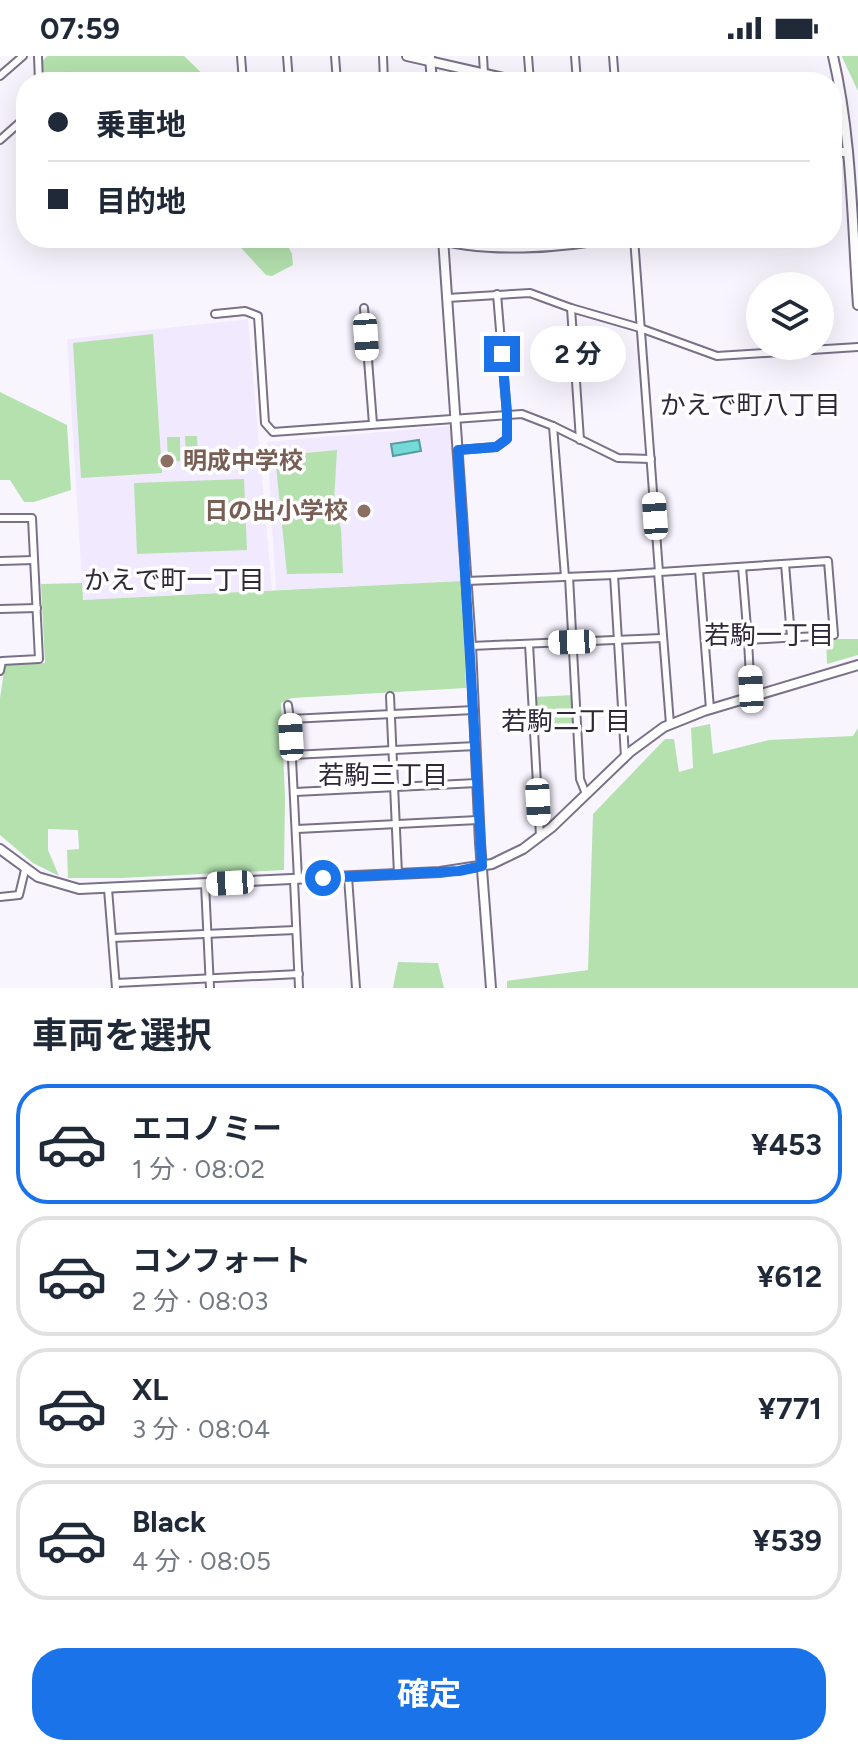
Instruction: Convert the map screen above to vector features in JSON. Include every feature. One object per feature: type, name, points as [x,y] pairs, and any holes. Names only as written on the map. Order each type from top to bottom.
[{"type":"street","points":[[0,76],[23,56]]},
{"type":"street","points":[[407,56],[430,59],[469,72]]},
{"type":"street","points":[[842,99],[858,305]]},
{"type":"street","points":[[0,140],[16,126]]},
{"type":"street","points":[[842,152],[848,152]]},
{"type":"street","points":[[444,248],[491,988]]},
{"type":"street","points":[[635,248],[670,724]]},
{"type":"street","points":[[447,298],[530,293],[717,356],[858,347]]},
{"type":"street","points":[[458,450],[501,445],[507,439],[497,294]]},
{"type":"street","points":[[364,308],[373,424]]},
{"type":"street","points":[[571,308],[580,440]]},
{"type":"street","points":[[215,314],[245,311],[258,316],[265,423],[269,431],[507,414],[530,416],[618,458],[651,459]]},
{"type":"street","points":[[553,426],[572,642],[580,779],[586,794]]},
{"type":"street","points":[[0,518],[32,518],[39,659],[1,661],[0,671]]},
{"type":"street","points":[[0,561],[34,560]]},
{"type":"street","points":[[466,581],[828,561],[834,635],[748,640]]},
{"type":"street","points":[[785,564],[791,637]]},
{"type":"street","points":[[742,567],[751,697]]},
{"type":"street","points":[[699,570],[710,709]]},
{"type":"street","points":[[614,575],[625,757]]},
{"type":"street","points":[[0,609],[37,608]]},
{"type":"street","points":[[471,646],[662,638]]},
{"type":"street","points":[[529,644],[540,838]]},
{"type":"street","points":[[0,849],[25,870],[59,885],[79,889],[459,871],[511,856],[540,838],[625,757],[670,724],[858,665]]},
{"type":"street","points":[[390,696],[398,874]]},
{"type":"street","points":[[288,705],[297,829],[299,988]]},
{"type":"street","points":[[290,719],[474,710]]},
{"type":"street","points":[[292,755],[476,746]]},
{"type":"street","points":[[295,792],[477,783]]},
{"type":"street","points":[[297,829],[478,820]]},
{"type":"street","points":[[0,897],[19,895],[25,870]]},
{"type":"street","points":[[348,877],[356,988]]},
{"type":"street","points":[[205,884],[210,988]]},
{"type":"street","points":[[108,889],[116,986],[299,974]]},
{"type":"street","points":[[112,938],[296,930]]},
{"type":"shaded area","name":"明成中学校","points":[[248,319],[272,590],[83,600],[67,339]]},
{"type":"shaded area","name":"日の出小学校","points":[[451,426],[462,581],[276,590],[267,442]]},
{"type":"green space","points":[[47,56],[184,56],[201,72],[42,72],[42,62]]},
{"type":"green space","points":[[858,56],[858,91],[842,57]]},
{"type":"green space","points":[[241,248],[289,248],[293,265],[272,276],[266,275]]},
{"type":"green space","points":[[153,334],[162,473],[81,478],[73,343]]},
{"type":"green space","points":[[0,392],[67,425],[71,490],[34,502],[24,502],[10,480],[0,480]]},
{"type":"green space","points":[[185,436],[197,436],[198,461],[186,461]]},
{"type":"green space","points":[[167,437],[180,437],[180,461],[168,462]]},
{"type":"green space","points":[[337,450],[334,501],[341,529],[343,573],[287,574],[275,456]]},
{"type":"green space","points":[[244,479],[247,550],[137,554],[134,483]]},
{"type":"green space","points":[[462,581],[466,688],[292,698],[281,703],[284,870],[68,878],[67,850],[79,849],[78,830],[48,829],[48,850],[59,876],[33,863],[0,835],[0,698],[5,665],[45,663],[41,584],[82,583],[83,600]]},
{"type":"green space","points":[[826,639],[858,639],[858,655],[827,664]]},
{"type":"green space","points":[[575,695],[576,727],[535,727],[533,697]]},
{"type":"green space","points":[[710,724],[713,754],[769,740],[853,736],[858,728],[858,988],[507,988],[507,981],[588,970],[593,814],[665,739],[674,739],[679,772],[693,768],[691,728]]},
{"type":"green space","points":[[398,962],[438,963],[444,988],[393,988]]},
{"type":"water","points":[[419,440],[421,451],[393,456],[391,444]]},
{"type":"place","name":"明成中学校","points":[[167,461]]},
{"type":"place","name":"日の出小学校","points":[[364,511]]},
{"type":"district","name":"かえで町八丁目","points":[[750,405]]},
{"type":"district","name":"かえで町一丁目","points":[[174,580]]},
{"type":"district","name":"若駒一丁目","points":[[769,635]]},
{"type":"district","name":"若駒二丁目","points":[[566,721]]},
{"type":"district","name":"若駒三丁目","points":[[383,775]]},
{"type":"route","points":[[323,878],[459,871],[482,866],[458,450],[496,447],[507,439],[502,354]]}]
